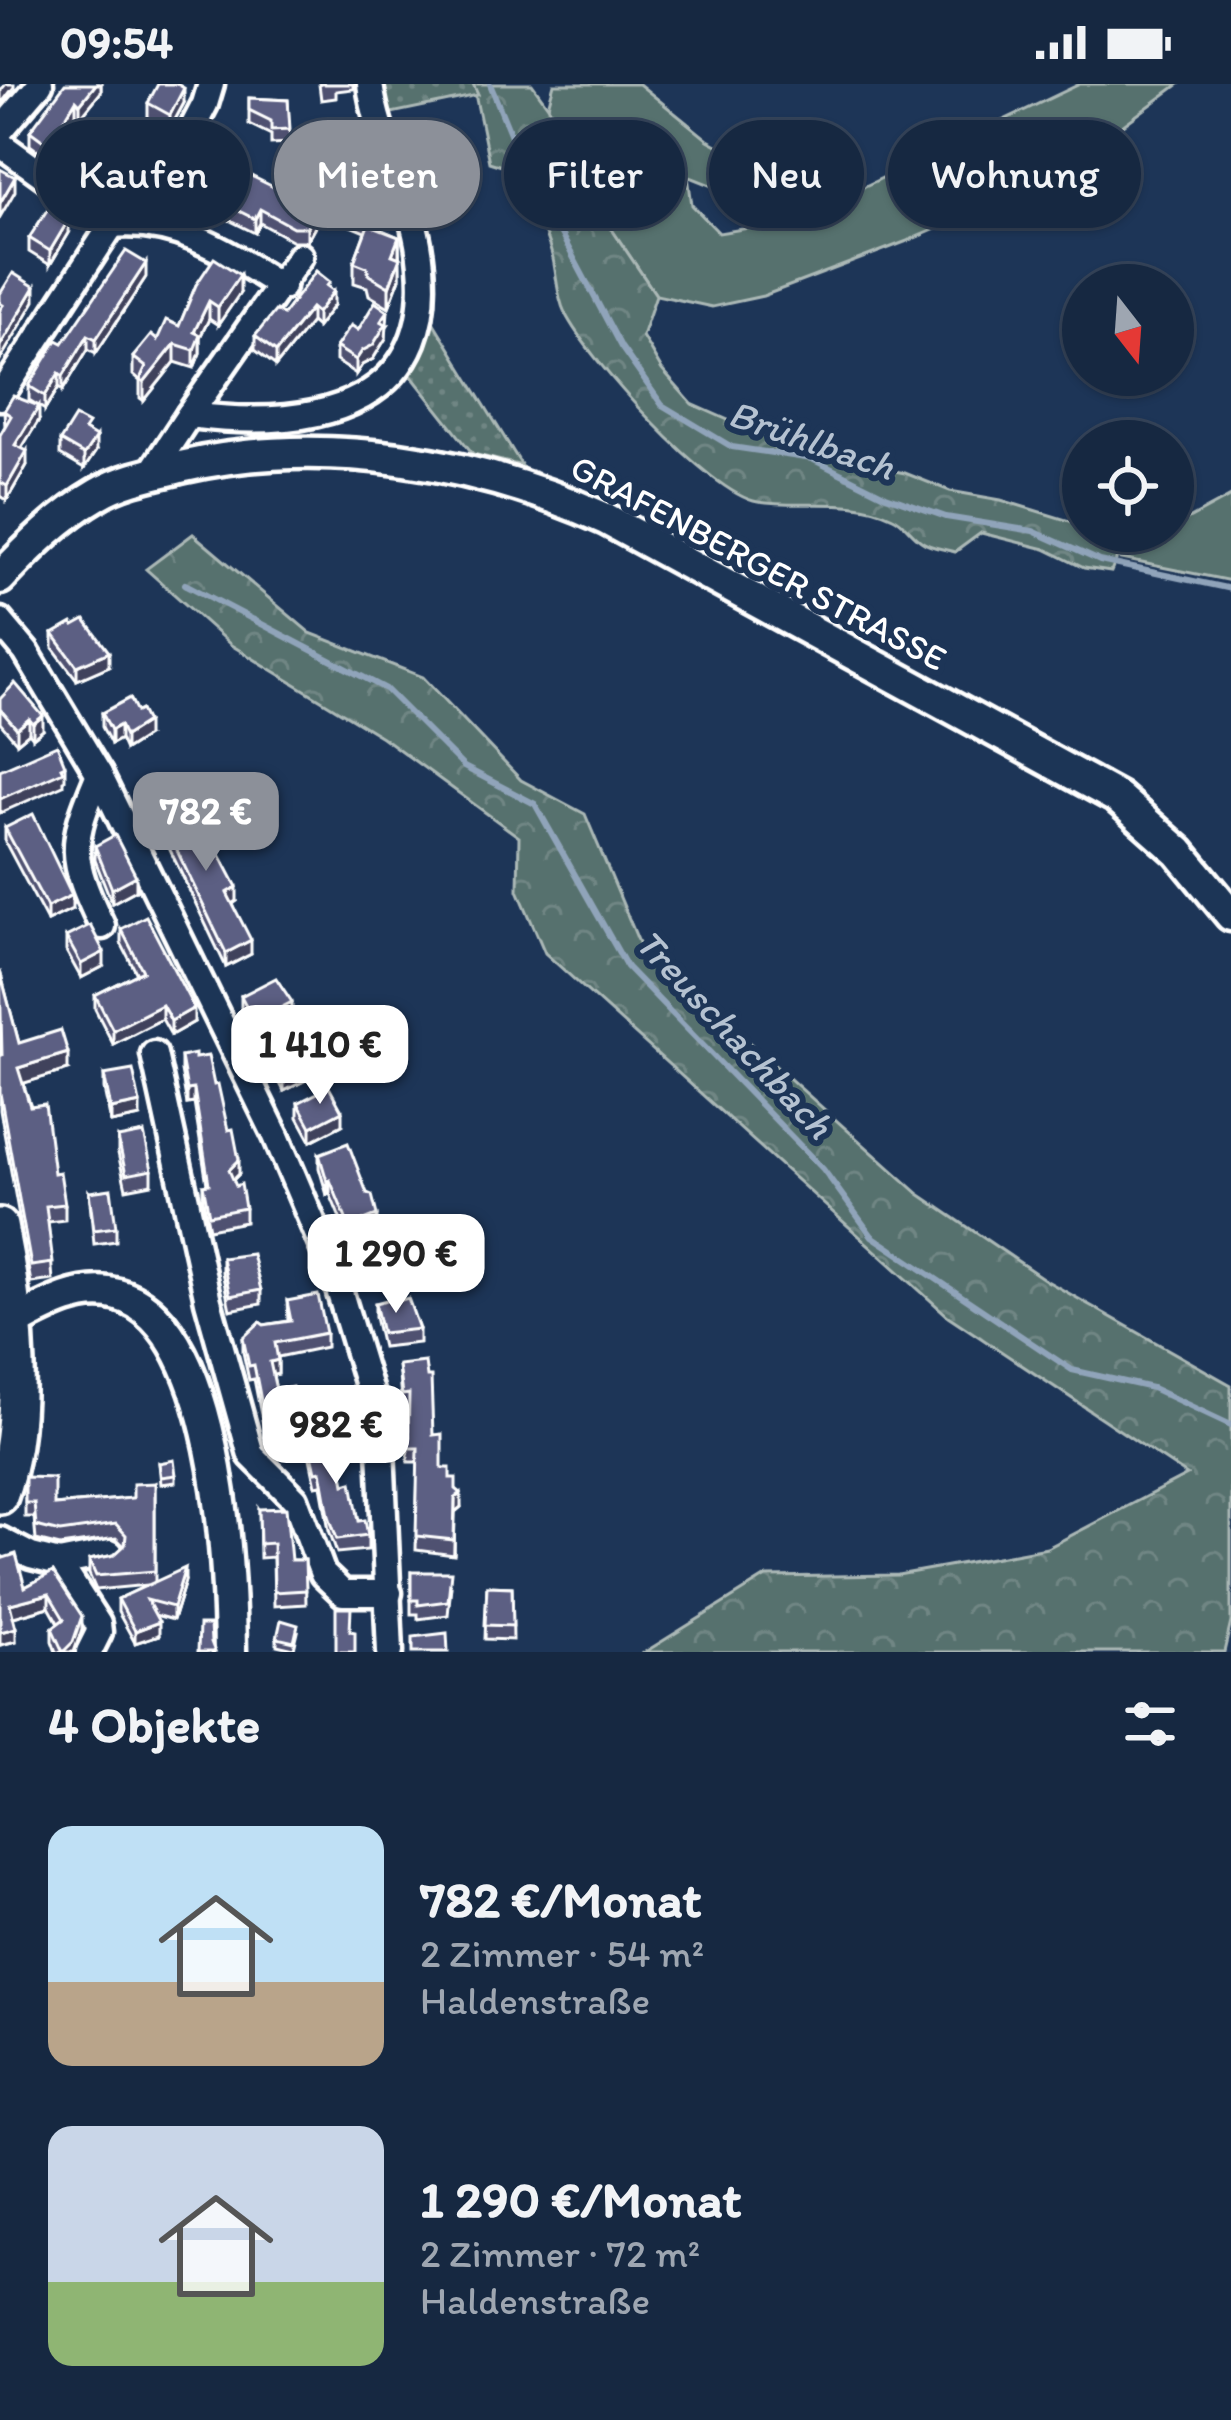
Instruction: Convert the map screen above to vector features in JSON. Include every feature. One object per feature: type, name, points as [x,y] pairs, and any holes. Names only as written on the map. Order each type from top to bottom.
[{"type":"main road","points":[[0,1226],[15,1433],[0,1496]]},
{"type":"street","points":[[0,131],[40,84]]},
{"type":"street","points":[[197,120],[211,84]]},
{"type":"street","points":[[189,415],[234,421],[314,413],[367,396],[402,365],[416,331],[421,267],[412,218],[376,118],[370,84]]},
{"type":"street","points":[[0,144],[36,170]]},
{"type":"street","points":[[0,397],[110,228]]},
{"type":"street","points":[[166,228],[212,243],[282,287]]},
{"type":"street","points":[[150,474],[300,256]]},
{"type":"street","name":"GRAFENBERGER STRASSE","points":[[0,578],[59,520],[100,492],[150,474],[214,460],[272,453],[422,463],[546,492],[625,529],[1118,798],[1179,852],[1231,915]]},
{"type":"street","points":[[0,621],[26,652],[100,774],[276,1136],[334,1273],[380,1425],[390,1652]]},
{"type":"street","points":[[100,774],[81,815],[75,848],[76,868],[102,926]]},
{"type":"street","points":[[154,1054],[208,1301],[251,1455],[295,1499],[322,1574],[343,1593],[389,1593]]},
{"type":"street","points":[[7,1324],[60,1300],[109,1293],[147,1311],[164,1330],[184,1364],[215,1462],[227,1566],[230,1652]]},
{"type":"street","points":[[0,1540],[31,1556],[59,1563],[110,1553]]},
{"type":"street","points":[[59,1563],[98,1624],[89,1652]]},
{"type":"green space","points":[[381,84],[473,84],[478,95],[387,114]]},
{"type":"green space","points":[[473,84],[532,84],[555,120],[504,120],[504,167],[489,162]]},
{"type":"green space","points":[[554,84],[639,84],[683,120],[555,120],[548,106]]},
{"type":"green space","points":[[1080,84],[1179,84],[1130,120],[1004,120]]},
{"type":"green space","points":[[685,121],[709,141],[709,184],[688,176],[692,205],[709,228],[719,233],[749,228],[864,228],[864,187],[888,175],[888,228],[938,228],[763,296],[712,307],[656,295],[611,228],[685,228]]},
{"type":"green space","points":[[542,228],[611,228],[656,295],[642,336],[662,370],[692,404],[834,459],[905,473],[950,491],[1062,519],[1062,552],[1115,552],[1111,572],[1084,568],[1045,549],[981,533],[955,552],[921,541],[897,519],[877,511],[758,502],[737,493],[681,451],[598,361],[565,313]]},
{"type":"green space","points":[[429,315],[522,466],[473,454],[406,369]]},
{"type":"green space","points":[[1231,496],[1231,581],[1117,558],[1128,552],[1194,552],[1194,516]]},
{"type":"green space","points":[[193,534],[310,633],[423,677],[521,780],[585,814],[640,945],[919,1194],[1047,1281],[1231,1385],[1231,1622],[1224,1652],[645,1652],[766,1577],[898,1575],[1047,1548],[1187,1475],[948,1316],[545,953],[518,890],[519,837],[382,737],[231,645],[146,569]]},
{"type":"building","points":[[65,84],[96,84],[80,104],[76,100],[64,120],[38,120]]},
{"type":"building","points":[[158,84],[184,88],[170,115],[148,103]]},
{"type":"building","points":[[249,98],[288,100],[289,120],[274,120],[271,130],[271,121],[249,110]]},
{"type":"building","points":[[0,169],[15,177],[0,203]]},
{"type":"building","points":[[250,175],[274,187],[274,217],[260,209],[255,219],[250,216]]},
{"type":"building","points":[[36,227],[64,228],[50,251],[29,238]]},
{"type":"building","points":[[367,228],[399,237],[392,255],[400,258],[389,287],[354,262]]},
{"type":"building","points":[[126,251],[146,263],[96,339],[88,335],[45,396],[29,386],[57,340],[63,343]]},
{"type":"building","points":[[214,258],[240,275],[218,307],[209,301],[194,332],[200,335],[194,350],[175,344],[144,383],[140,380],[146,367],[133,357],[151,335],[157,340],[166,320],[179,326],[196,285]]},
{"type":"building","points":[[316,271],[334,291],[317,313],[311,308],[276,352],[255,336],[276,310],[283,315]]},
{"type":"building","points":[[13,273],[35,287],[0,346],[0,294]]},
{"type":"building","points":[[375,302],[388,311],[381,321],[386,324],[356,360],[336,347],[351,325],[358,330]]},
{"type":"building","points":[[13,396],[39,406],[15,445],[27,451],[7,486],[0,482],[0,435],[11,416],[4,411]]},
{"type":"building","points":[[75,417],[88,424],[84,430],[96,437],[84,455],[60,441]]},
{"type":"building","points":[[85,620],[109,652],[77,666],[53,634]]},
{"type":"building","points":[[15,683],[43,716],[17,729],[0,709],[0,699]]},
{"type":"building","points":[[130,698],[147,722],[125,736],[120,725],[111,730],[102,713]]},
{"type":"building","points":[[57,745],[63,771],[0,799],[0,770]]},
{"type":"building","points":[[180,800],[184,808],[189,805],[237,887],[227,893],[251,940],[226,953],[158,811]]},
{"type":"building","points":[[33,814],[72,895],[47,907],[5,828]]},
{"type":"building","points":[[115,835],[136,876],[112,889],[95,846]]},
{"type":"building","points":[[146,916],[194,1008],[171,1021],[162,1005],[113,1030],[95,995],[143,971],[121,929]]},
{"type":"building","points":[[90,925],[104,952],[81,964],[66,937]]},
{"type":"building","points":[[0,971],[19,1043],[61,1030],[68,1053],[18,1068],[30,1106],[45,1104],[54,1173],[60,1172],[65,1204],[46,1206],[53,1263],[31,1266],[0,1093]]},
{"type":"building","points":[[276,978],[292,1002],[254,1021],[241,996]]},
{"type":"building","points":[[305,1036],[318,1060],[284,1077],[268,1047]]},
{"type":"building","points":[[195,1054],[195,1058],[208,1056],[228,1130],[233,1129],[239,1160],[229,1170],[236,1186],[241,1184],[245,1208],[209,1215],[203,1185],[209,1184],[194,1089],[187,1090],[181,1057]]},
{"type":"building","points":[[133,1070],[140,1103],[111,1109],[104,1075]]},
{"type":"building","points":[[329,1087],[342,1111],[311,1127],[298,1103]]},
{"type":"building","points":[[144,1133],[152,1170],[126,1175],[118,1138]]},
{"type":"building","points":[[348,1143],[377,1215],[349,1226],[319,1154]]},
{"type":"building","points":[[111,1189],[116,1227],[94,1230],[89,1192]]},
{"type":"building","points":[[252,1254],[261,1290],[230,1296],[222,1258]]},
{"type":"building","points":[[318,1295],[326,1333],[275,1343],[278,1360],[270,1362],[276,1390],[292,1387],[298,1419],[266,1426],[254,1365],[249,1366],[243,1338],[260,1322],[291,1321],[287,1301]]},
{"type":"building","points":[[408,1298],[419,1329],[382,1333],[375,1303]]},
{"type":"building","points":[[425,1362],[427,1377],[431,1377],[433,1435],[442,1434],[442,1468],[450,1468],[450,1478],[456,1478],[461,1493],[455,1498],[454,1540],[416,1536],[418,1448],[408,1448],[409,1394],[402,1395],[398,1365]]},
{"type":"building","points":[[334,1429],[345,1484],[352,1482],[359,1521],[365,1520],[368,1535],[337,1539],[329,1516],[308,1435]]},
{"type":"building","points":[[174,1460],[176,1475],[161,1477],[159,1463]]},
{"type":"building","points":[[25,1477],[54,1478],[54,1505],[133,1498],[133,1484],[155,1483],[155,1571],[96,1576],[89,1560],[114,1555],[125,1545],[126,1535],[116,1524],[60,1532],[36,1526],[34,1503],[25,1503]]},
{"type":"building","points":[[286,1508],[291,1560],[305,1560],[306,1590],[274,1592],[273,1543],[260,1544],[259,1509]]},
{"type":"building","points":[[16,1554],[25,1587],[53,1572],[82,1616],[73,1642],[63,1652],[52,1628],[64,1619],[49,1594],[10,1604],[16,1628],[0,1632],[0,1559]]},
{"type":"building","points":[[185,1568],[173,1607],[147,1600],[159,1622],[135,1631],[118,1599]]},
{"type":"building","points":[[411,1572],[451,1572],[448,1601],[418,1605],[418,1600],[411,1600]]},
{"type":"building","points":[[487,1586],[512,1587],[513,1626],[485,1625]]},
{"type":"building","points":[[336,1608],[351,1608],[355,1652],[336,1652]]},
{"type":"building","points":[[281,1620],[298,1625],[294,1642],[277,1638]]},
{"type":"building","points":[[199,1625],[210,1625],[215,1652],[198,1652]]},
{"type":"building","points":[[447,1633],[448,1652],[413,1652],[413,1637]]},
{"type":"waterway","name":"Brühlbach","points":[[490,84],[518,153],[621,347],[662,405],[732,447],[812,459],[886,496],[946,517],[1033,531],[1100,561],[1231,589]]},
{"type":"waterway","name":"Treuschachbach","points":[[185,584],[386,689],[464,767],[535,804],[627,967],[823,1169],[872,1236],[1072,1370],[1152,1388],[1231,1425]]}]
